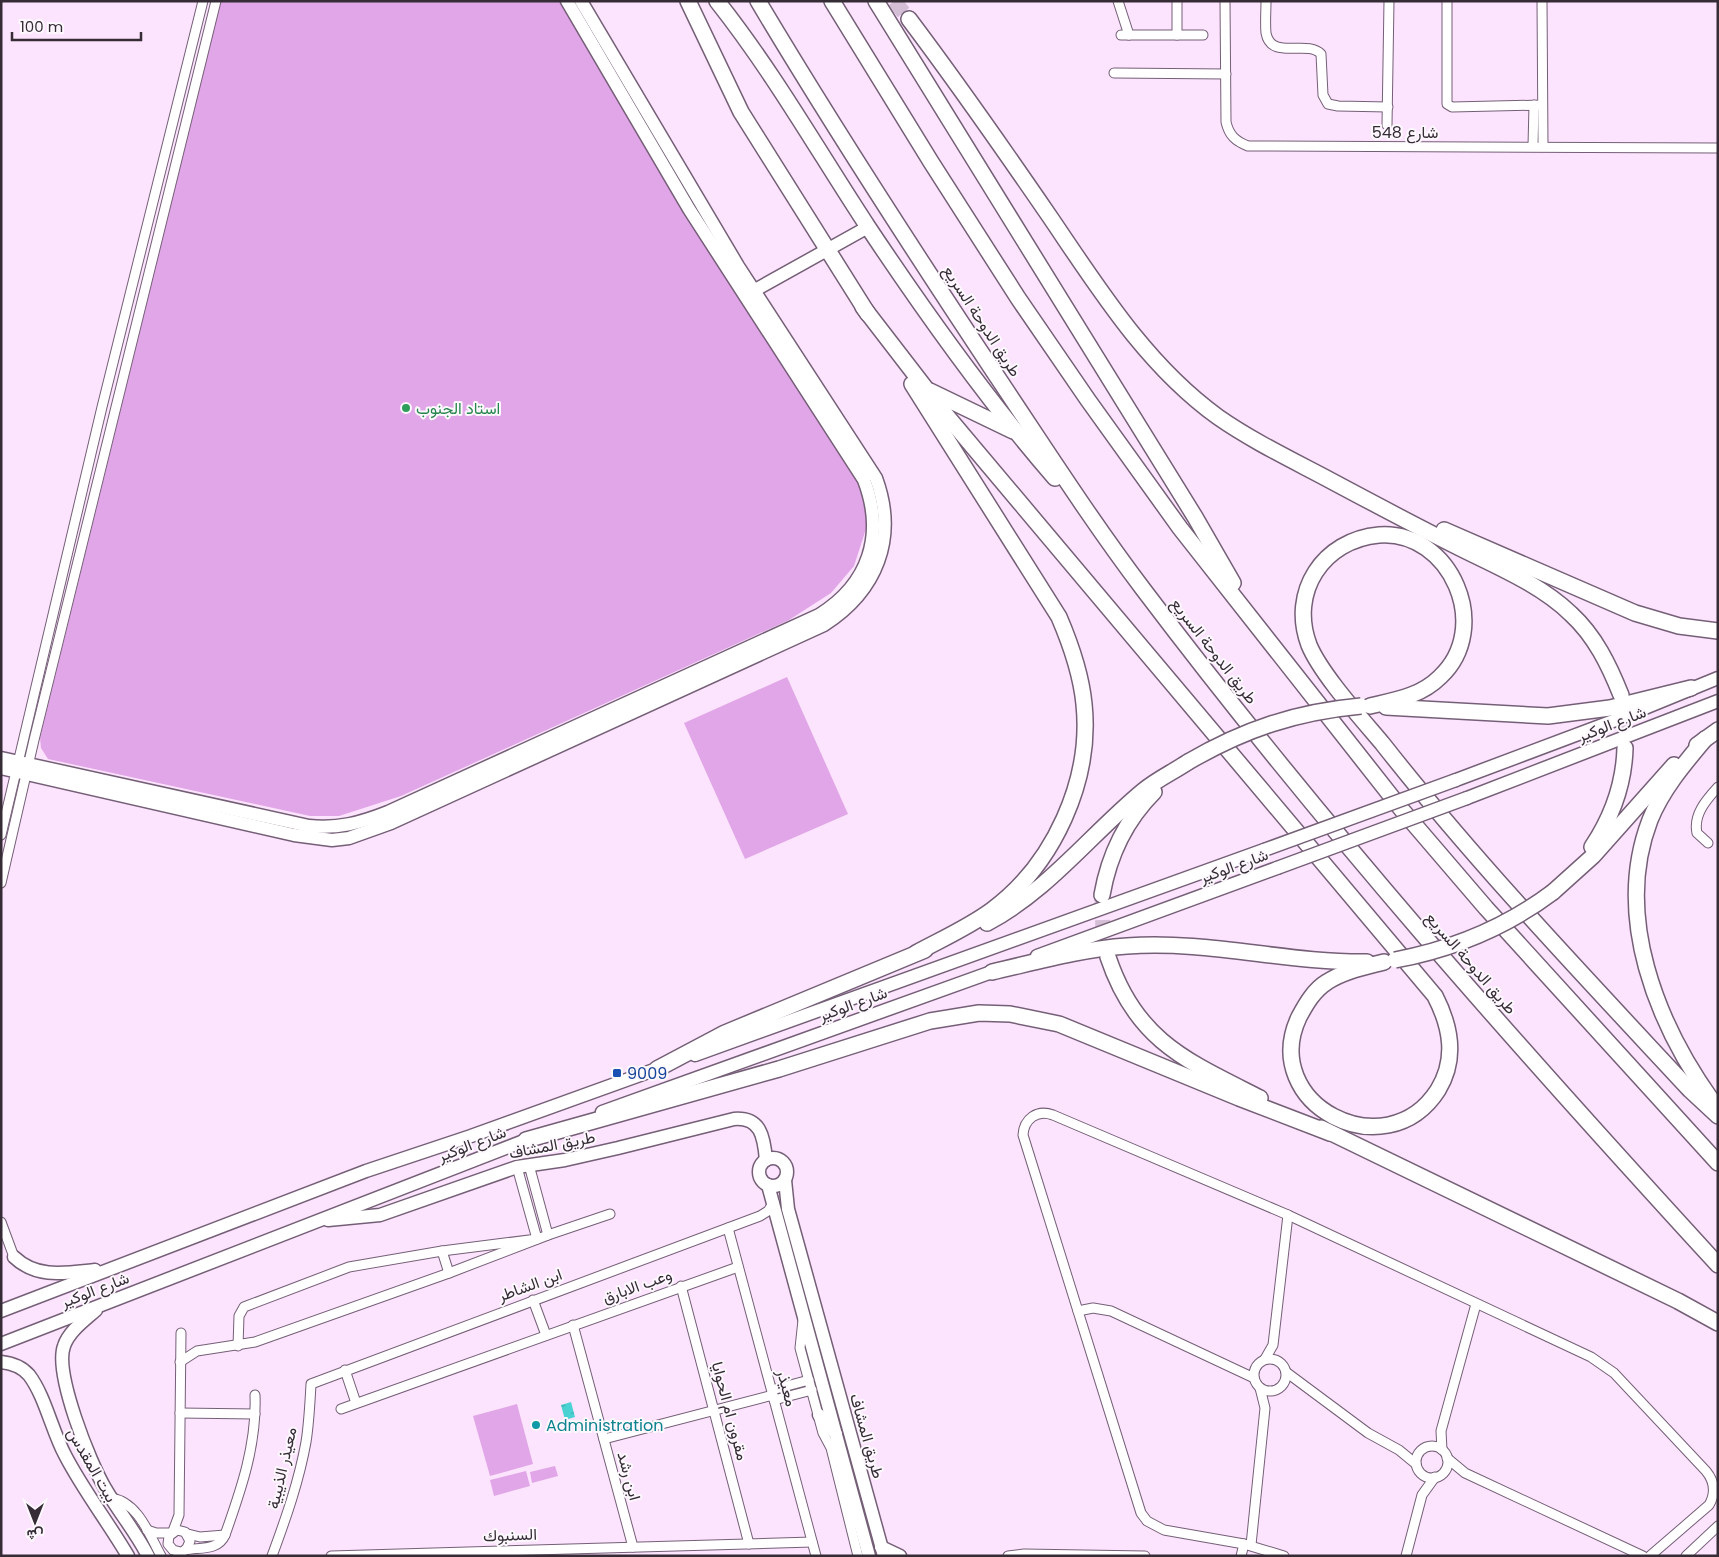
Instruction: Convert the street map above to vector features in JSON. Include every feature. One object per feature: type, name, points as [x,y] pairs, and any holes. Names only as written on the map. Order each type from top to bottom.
[{"type":"highway","points":[[688,1],[741,112],[1059,616],[1073,650],[1085,704],[1082,757],[1074,792],[1057,833],[1037,865],[992,910],[916,953]]},
{"type":"highway","points":[[717,1],[762,60],[868,227],[921,304],[1016,433],[1096,524]]},
{"type":"highway","name":"طريق الدوحة السريع","points":[[758,1],[801,73],[960,320],[1096,524],[1262,742],[1472,994],[1718,1265]]},
{"type":"highway","points":[[832,1],[931,162],[1058,358],[1180,528],[1378,780],[1479,901],[1718,1163]]},
{"type":"highway","points":[[876,1],[1195,517],[1257,626]]},
{"type":"highway","points":[[909,19],[957,83],[1129,331],[1184,390],[1218,416],[1253,439],[1517,577],[1559,603],[1583,626],[1596,644],[1609,665],[1621,695]]},
{"type":"highway","points":[[863,307],[927,390],[1435,996],[1446,1017],[1451,1048],[1449,1065],[1443,1081],[1433,1097],[1409,1117],[1393,1124],[1372,1128],[1350,1125],[1331,1117],[1315,1105],[1300,1086],[1293,1062],[1293,1035],[1304,1007],[1314,994],[1326,982],[1342,974],[1390,961],[1429,954],[1484,934],[1512,920],[1553,892],[1608,840],[1664,776],[1705,739],[1718,730]]},
{"type":"highway","points":[[927,390],[1016,433]]},
{"type":"highway","points":[[1342,486],[1635,613],[1679,626],[1718,631]]},
{"type":"highway","points":[[657,1068],[725,1033],[970,932],[1022,901],[1144,790],[1182,766],[1237,736],[1264,725],[1309,713],[1366,706],[1407,697],[1423,690],[1440,677],[1451,664],[1460,647],[1464,629],[1461,596],[1454,578],[1443,562],[1428,549],[1408,539],[1387,535],[1350,541],[1333,551],[1312,576],[1307,588],[1304,622],[1315,658],[1426,799],[1493,876],[1684,1084],[1718,1116]]},
{"type":"highway","points":[[1366,706],[1548,716],[1610,708],[1691,688]]},
{"type":"highway","points":[[1705,739],[1669,785],[1650,820],[1639,862],[1638,916],[1650,983],[1664,1019],[1686,1061],[1718,1109]]},
{"type":"highway","points":[[1575,870],[1602,832],[1612,812],[1622,777],[1625,748]]},
{"type":"highway","points":[[1102,895],[1109,866],[1123,832],[1144,802],[1182,766]]},
{"type":"highway","points":[[992,972],[1078,953],[1127,946],[1170,946],[1345,961],[1390,961]]},
{"type":"highway","points":[[1108,957],[1124,997],[1148,1030],[1164,1044],[1204,1069],[1330,1133],[1678,1301],[1718,1323]]},
{"type":"highway","points":[[526,1140],[779,1069],[930,1021],[979,1013],[1010,1014],[1059,1024],[1330,1133]]},
{"type":"main road","points":[[1,758],[23,767],[294,835],[332,840],[349,838],[391,823],[434,804],[806,634],[839,616],[863,591],[878,565],[885,524],[881,492],[870,466],[689,209],[567,1]]},
{"type":"main road","points":[[581,1],[749,294]]},
{"type":"main road","points":[[749,294],[868,227]]},
{"type":"main road","name":"شارع الوكير","points":[[1,1311],[366,1171],[471,1136],[1456,780],[1613,721],[1718,678]]},
{"type":"main road","name":"شارع الوكير","points":[[1,1344],[526,1140],[1277,868],[1467,798],[1718,701]]},
{"type":"main road","points":[[1,768],[23,767]]},
{"type":"main road","name":"طريق المشاف","points":[[318,1220],[360,1218],[398,1211],[523,1166],[618,1148],[699,1127],[744,1118],[752,1121],[759,1130],[765,1148],[766,1160]]},
{"type":"main road","points":[[772,1158],[784,1162],[787,1174],[785,1180],[780,1184],[768,1185],[763,1182],[759,1172],[766,1160],[772,1158]]},
{"type":"main road","name":"طريق المشاف","points":[[785,1180],[788,1209],[882,1551]]},
{"type":"main road","name":"طريق المشاف","points":[[768,1185],[796,1282],[869,1556]]},
{"type":"main road","points":[[14,1257],[26,1266],[45,1273],[110,1269]]},
{"type":"main road","name":"بيت المقدس","points":[[102,1304],[75,1330],[66,1342],[61,1362],[65,1385],[95,1469],[148,1556]]},
{"type":"main road","name":"بيت المقدس","points":[[1,1362],[13,1364],[25,1371],[36,1387],[65,1457],[128,1556]]},
{"type":"main road","points":[[819,1416],[838,1437]]},
{"type":"main road","points":[[882,1551],[900,1556]]},
{"type":"street","points":[[1,883],[23,767],[102,407],[203,1]]},
{"type":"street","points":[[1,835],[23,767],[216,1]]},
{"type":"street","points":[[1118,1],[1125,35],[1203,35]]},
{"type":"street","points":[[1177,1],[1177,35]]},
{"type":"street","name":"شارع 548","points":[[1225,1],[1228,130],[1233,138],[1248,146],[1718,148]]},
{"type":"street","points":[[1266,1],[1266,34],[1271,43],[1280,48],[1314,49],[1321,54],[1323,96],[1328,104],[1388,107]]},
{"type":"street","points":[[1387,125],[1388,1]]},
{"type":"street","points":[[1447,1],[1447,104],[1452,107],[1538,105]]},
{"type":"street","points":[[1538,146],[1542,1]]},
{"type":"street","points":[[1114,73],[1226,74]]},
{"type":"street","points":[[1708,843],[1696,834],[1696,819],[1702,806],[1718,786]]},
{"type":"street","points":[[1284,1556],[1259,1552],[1247,1544],[1164,1530],[1147,1521],[1141,1513],[1023,1135],[1026,1123],[1035,1115],[1041,1113],[1053,1115],[1288,1216],[1608,1368],[1711,1477],[1714,1491],[1709,1505],[1650,1556]]},
{"type":"street","points":[[523,1166],[548,1235]]},
{"type":"street","points":[[523,1166],[537,1238]]},
{"type":"street","name":"ابن الشاطر","points":[[311,1384],[760,1216],[768,1211],[774,1202]]},
{"type":"street","points":[[180,1362],[206,1348],[238,1346],[449,1273],[537,1238],[610,1214]]},
{"type":"street","points":[[760,1216],[769,1220],[773,1225],[788,1272],[796,1282]]},
{"type":"street","points":[[1238,1369],[1256,1366],[1265,1359],[1273,1344],[1288,1216]]},
{"type":"street","points":[[1,1222],[14,1257]]},
{"type":"street","name":"معيذر","points":[[728,1228],[816,1556]]},
{"type":"street","points":[[238,1346],[239,1316],[244,1307],[349,1266],[537,1238]]},
{"type":"street","points":[[442,1251],[449,1273]]},
{"type":"street","name":"وعب الابارق","points":[[341,1409],[738,1267]]},
{"type":"street","name":"مقرون ام الحوايا","points":[[681,1286],[749,1544]]},
{"type":"street","points":[[533,1300],[546,1335]]},
{"type":"street","points":[[1422,1495],[1446,1469],[1441,1431],[1476,1304]]},
{"type":"street","points":[[1078,1311],[1093,1308],[1111,1311],[1254,1378],[1260,1388],[1265,1408],[1247,1544],[1242,1556]]},
{"type":"street","name":"طريق المشاف","points":[[804,1314],[800,1348],[823,1433],[831,1448],[858,1556]]},
{"type":"street","name":"ابن رشد","points":[[573,1325],[633,1547]]},
{"type":"street","points":[[180,1333],[180,1515],[187,1533],[189,1545],[181,1553]]},
{"type":"street","points":[[1273,1344],[1286,1372],[1302,1386],[1321,1397],[1368,1433],[1399,1450],[1427,1477],[1465,1474]]},
{"type":"street","points":[[1265,1359],[1280,1361]]},
{"type":"street","points":[[1254,1378],[1256,1366]]},
{"type":"street","points":[[345,1370],[356,1404]]},
{"type":"street","points":[[1265,1408],[1280,1388],[1286,1372]]},
{"type":"street","points":[[773,1395],[809,1380]]},
{"type":"street","name":"معيذر الذيبية","points":[[272,1556],[294,1494],[301,1465],[306,1441],[311,1384]]},
{"type":"street","points":[[1260,1388],[1268,1391],[1302,1386]]},
{"type":"street","points":[[604,1439],[773,1395],[812,1390]]},
{"type":"street","points":[[180,1515],[168,1544],[173,1550],[181,1553],[207,1548],[220,1544],[226,1535],[247,1468],[255,1414],[255,1395]]},
{"type":"street","points":[[180,1413],[255,1414]]},
{"type":"street","points":[[1406,1556],[1422,1495],[1417,1457],[1441,1431]]},
{"type":"street","points":[[1399,1450],[1435,1446],[1465,1474],[1643,1556]]},
{"type":"street","name":"بيت المقدس","points":[[111,1498],[130,1506],[147,1530],[161,1556]]},
{"type":"street","points":[[1686,1556],[1718,1526]]},
{"type":"street","points":[[147,1530],[161,1534],[172,1532],[208,1537],[226,1535]]},
{"type":"street","name":"السنبوك","points":[[331,1556],[612,1552],[633,1547],[812,1542]]},
{"type":"street","points":[[1008,1556],[1024,1554],[1145,1556]]},
{"type":"shaded area","points":[[221,1],[562,1],[856,476],[865,500],[866,529],[854,566],[831,593],[789,620],[401,796],[339,816],[310,816],[48,759],[41,748],[40,738]]},
{"type":"shaded area","points":[[787,677],[848,814],[745,859],[684,723]]},
{"type":"shaded area","points":[[517,1404],[533,1464],[490,1476],[473,1416]]},
{"type":"shaded area","points":[[555,1466],[558,1476],[532,1483],[530,1472]]},
{"type":"shaded area","points":[[526,1471],[530,1486],[494,1496],[490,1480]]},
{"type":"water","points":[[571,1402],[575,1417],[565,1420],[561,1405]]},
{"type":"tunnel","points":[[894,1],[909,19]]},
{"type":"tunnel","points":[[1622,703],[1625,713],[1625,748]]},
{"type":"tunnel","points":[[1102,897],[1103,935],[1108,957]]},
{"type":"place","name":"استاد الجنوب","points":[[406,408]]},
{"type":"place","name":"9009","points":[[617,1073]]},
{"type":"place","name":"Administration","points":[[536,1425]]}]
